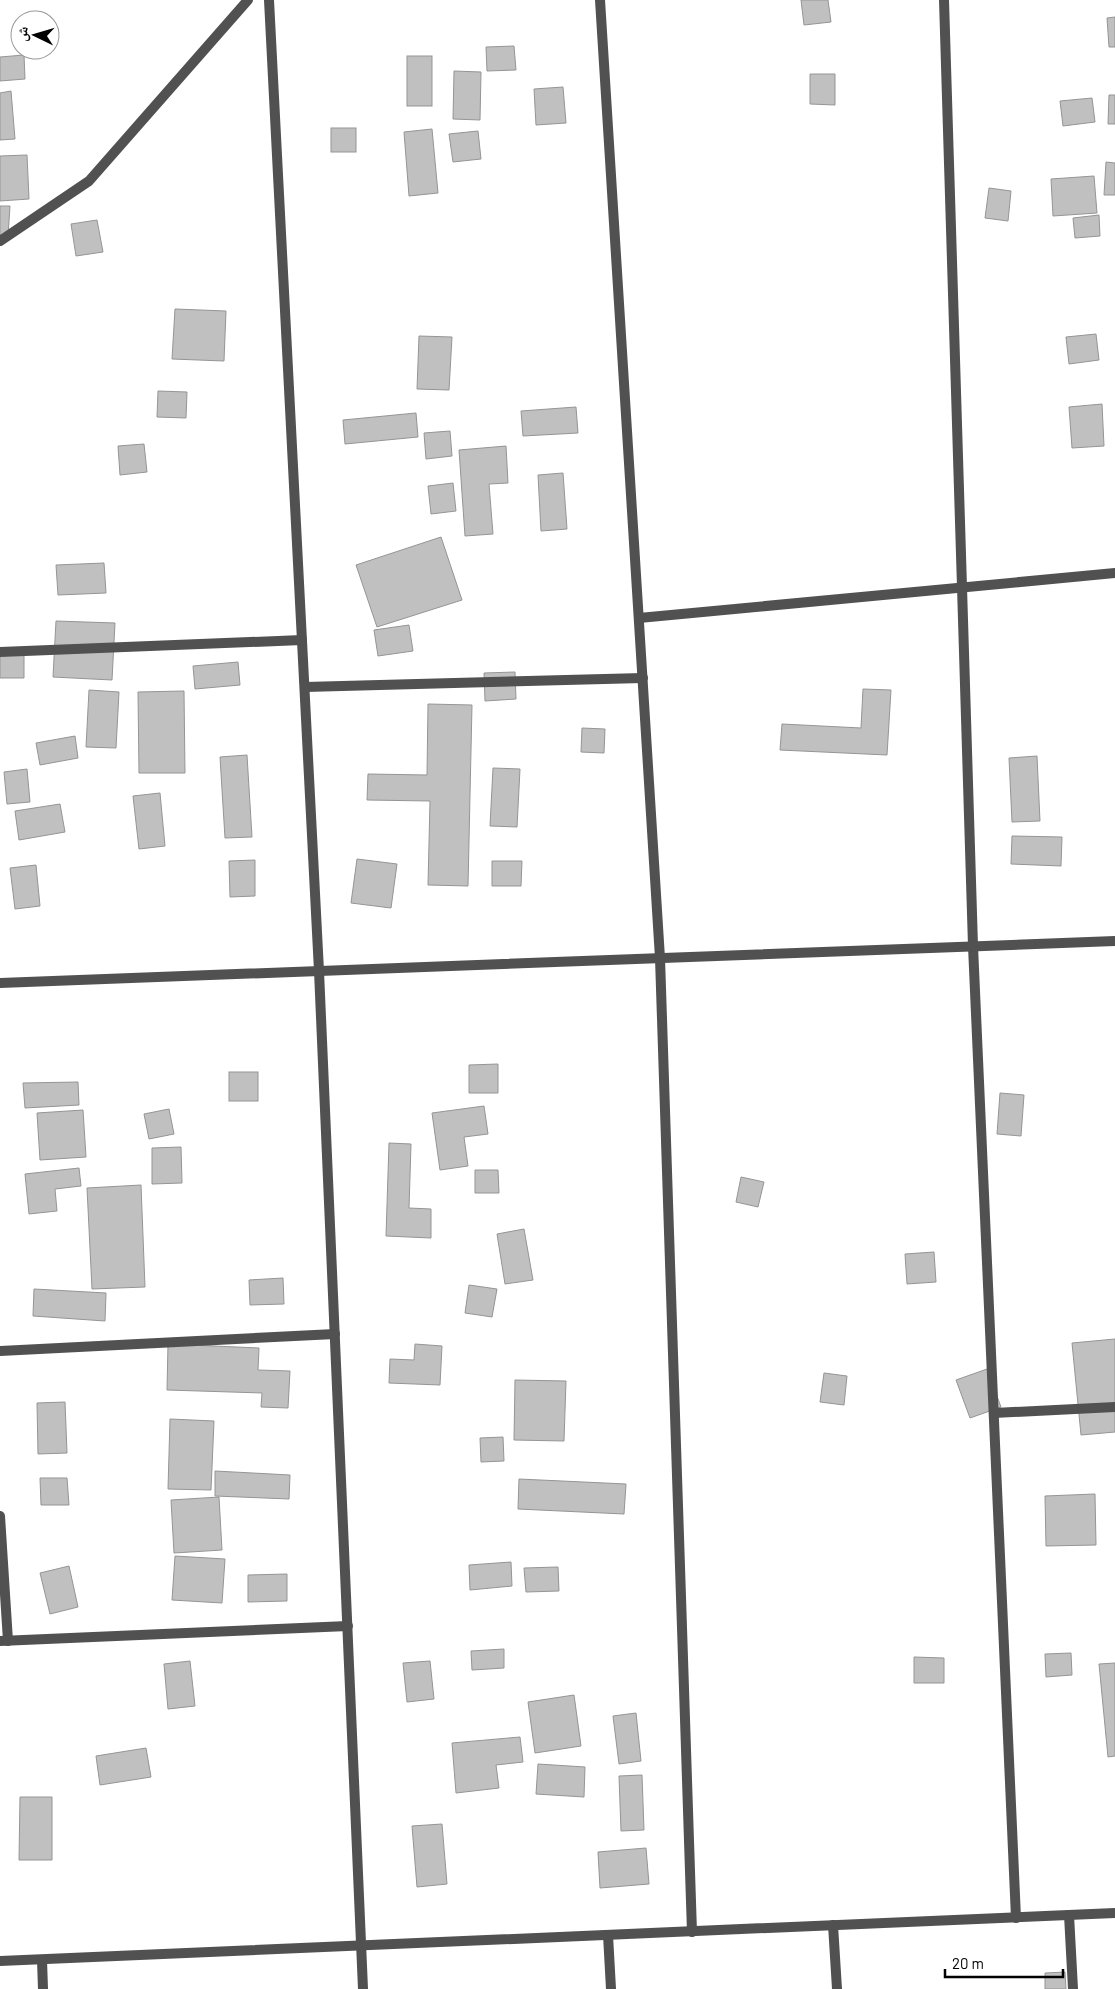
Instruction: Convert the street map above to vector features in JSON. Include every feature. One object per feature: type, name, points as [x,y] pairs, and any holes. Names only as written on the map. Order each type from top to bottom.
[{"type":"street","points":[[0,241],[89,181],[248,0]]},
{"type":"street","points":[[269,0],[319,971],[363,1989]]},
{"type":"street","points":[[600,0],[660,958],[692,1932]]},
{"type":"street","points":[[944,0],[973,946],[1016,1918]]},
{"type":"street","points":[[639,618],[1115,573]]},
{"type":"street","points":[[0,652],[302,640]]},
{"type":"street","points":[[305,687],[643,678]]},
{"type":"street","points":[[0,983],[1115,940]]},
{"type":"street","points":[[0,1351],[335,1334]]},
{"type":"street","points":[[994,1413],[1115,1407]]},
{"type":"street","points":[[0,1516],[4,1641],[348,1626]]},
{"type":"street","points":[[0,1961],[1115,1914]]},
{"type":"street","points":[[1069,1915],[1073,1989]]},
{"type":"street","points":[[833,1926],[837,1989]]},
{"type":"street","points":[[608,1935],[611,1989]]},
{"type":"street","points":[[42,1960],[43,1989]]},
{"type":"building","points":[[801,0],[828,0],[831,22],[804,25]]},
{"type":"building","points":[[1115,17],[1115,47],[1109,47],[1107,18]]},
{"type":"building","points":[[514,46],[516,70],[487,71],[486,47]]},
{"type":"building","points":[[10,56],[10,60],[24,60],[25,79],[0,81],[0,57]]},
{"type":"building","points":[[407,56],[432,56],[432,106],[407,106]]},
{"type":"building","points":[[454,71],[481,72],[480,120],[453,119]]},
{"type":"building","points":[[810,74],[835,74],[835,105],[810,104]]},
{"type":"building","points":[[563,87],[566,123],[536,125],[534,89]]},
{"type":"building","points":[[11,91],[15,139],[0,140],[0,93]]},
{"type":"building","points":[[1109,95],[1115,95],[1115,124],[1108,124]]},
{"type":"building","points":[[1092,98],[1095,122],[1063,126],[1060,101]]},
{"type":"building","points":[[331,128],[356,128],[356,152],[331,152]]},
{"type":"building","points":[[432,129],[438,193],[409,196],[404,132]]},
{"type":"building","points":[[478,131],[481,159],[453,162],[449,134]]},
{"type":"building","points":[[27,155],[29,199],[0,201],[0,156]]},
{"type":"building","points":[[1106,162],[1115,163],[1115,195],[1104,195]]},
{"type":"building","points":[[1094,176],[1097,213],[1053,216],[1051,179]]},
{"type":"building","points":[[989,188],[1011,191],[1008,221],[985,218]]},
{"type":"building","points":[[0,206],[10,206],[8,236],[0,235]]},
{"type":"building","points":[[1099,215],[1100,236],[1075,238],[1073,218]]},
{"type":"building","points":[[97,220],[103,252],[76,256],[71,224]]},
{"type":"building","points":[[175,309],[226,311],[224,361],[172,359]]},
{"type":"building","points":[[1096,334],[1099,360],[1069,364],[1066,337]]},
{"type":"building","points":[[419,336],[452,337],[449,390],[417,389]]},
{"type":"building","points":[[158,391],[187,392],[186,418],[157,417]]},
{"type":"building","points":[[1102,404],[1104,446],[1072,448],[1069,407]]},
{"type":"building","points":[[576,407],[578,433],[523,436],[521,411]]},
{"type":"building","points":[[416,413],[418,437],[345,444],[343,420]]},
{"type":"building","points":[[450,431],[452,456],[426,459],[424,433]]},
{"type":"building","points":[[144,444],[147,472],[120,475],[118,446]]},
{"type":"building","points":[[506,446],[508,483],[489,484],[493,534],[465,536],[459,450]]},
{"type":"building","points":[[563,473],[567,529],[541,531],[538,475]]},
{"type":"building","points":[[453,483],[456,511],[431,514],[428,486]]},
{"type":"building","points":[[441,537],[462,600],[377,627],[356,565]]},
{"type":"building","points":[[104,563],[106,593],[58,595],[56,565]]},
{"type":"building","points":[[56,621],[115,623],[112,680],[53,677]]},
{"type":"building","points":[[409,625],[413,651],[378,656],[374,630]]},
{"type":"building","points":[[0,650],[24,651],[24,678],[0,678]]},
{"type":"building","points":[[238,662],[240,685],[195,689],[193,666]]},
{"type":"building","points":[[515,672],[516,699],[485,701],[484,673]]},
{"type":"building","points":[[863,689],[891,690],[887,755],[780,750],[782,724],[861,728]]},
{"type":"building","points":[[89,690],[119,692],[116,748],[86,747]]},
{"type":"building","points":[[184,691],[185,773],[139,773],[138,692]]},
{"type":"building","points":[[428,704],[472,705],[468,886],[428,885],[430,801],[367,800],[368,774],[427,775]]},
{"type":"building","points":[[582,728],[605,729],[604,753],[581,752]]},
{"type":"building","points":[[75,736],[78,758],[40,765],[36,743]]},
{"type":"building","points":[[247,755],[252,837],[225,838],[220,757]]},
{"type":"building","points":[[1037,756],[1040,821],[1012,822],[1009,758]]},
{"type":"building","points":[[493,768],[520,769],[517,827],[490,826]]},
{"type":"building","points":[[27,769],[30,802],[7,804],[4,772]]},
{"type":"building","points":[[160,793],[165,846],[139,849],[133,796]]},
{"type":"building","points":[[60,804],[65,832],[19,840],[15,811]]},
{"type":"building","points":[[1012,836],[1062,837],[1061,866],[1011,864]]},
{"type":"building","points":[[357,859],[397,864],[391,908],[351,903]]},
{"type":"building","points":[[255,860],[255,896],[230,897],[229,861]]},
{"type":"building","points":[[492,861],[522,861],[521,886],[492,886]]},
{"type":"building","points":[[36,865],[40,906],[15,909],[10,868]]},
{"type":"building","points":[[498,1064],[498,1093],[469,1093],[469,1065]]},
{"type":"building","points":[[229,1072],[258,1072],[258,1101],[229,1101]]},
{"type":"building","points":[[78,1082],[79,1105],[25,1108],[23,1083]]},
{"type":"building","points":[[1000,1093],[1024,1095],[1021,1136],[997,1134]]},
{"type":"building","points":[[484,1106],[488,1134],[464,1137],[468,1166],[440,1170],[432,1113]]},
{"type":"building","points":[[169,1109],[174,1134],[149,1139],[144,1114]]},
{"type":"building","points":[[83,1110],[86,1157],[40,1160],[37,1113]]},
{"type":"building","points":[[389,1143],[411,1144],[409,1208],[431,1209],[431,1238],[386,1236]]},
{"type":"building","points":[[181,1147],[182,1183],[152,1184],[152,1148]]},
{"type":"building","points":[[79,1168],[81,1186],[55,1189],[57,1211],[29,1214],[25,1174]]},
{"type":"building","points":[[475,1170],[498,1170],[499,1193],[475,1193]]},
{"type":"building","points":[[741,1177],[764,1182],[758,1207],[736,1202]]},
{"type":"building","points":[[141,1185],[145,1287],[92,1289],[87,1188]]},
{"type":"building","points":[[524,1229],[533,1280],[505,1284],[497,1234]]},
{"type":"building","points":[[934,1252],[936,1282],[907,1284],[905,1254]]},
{"type":"building","points":[[283,1278],[284,1304],[250,1305],[249,1280]]},
{"type":"building","points":[[469,1285],[497,1289],[492,1317],[465,1313]]},
{"type":"building","points":[[34,1289],[106,1293],[105,1321],[33,1316]]},
{"type":"building","points":[[1115,1339],[1115,1432],[1081,1435],[1072,1343]]},
{"type":"building","points":[[168,1344],[259,1348],[258,1370],[290,1371],[288,1408],[261,1407],[262,1393],[167,1390]]},
{"type":"building","points":[[415,1344],[442,1346],[440,1385],[389,1383],[390,1359],[414,1360]]},
{"type":"building","points":[[987,1369],[1001,1407],[970,1418],[956,1380]]},
{"type":"building","points":[[824,1373],[847,1376],[844,1405],[820,1402]]},
{"type":"building","points":[[515,1380],[566,1381],[564,1441],[514,1440]]},
{"type":"building","points":[[65,1402],[67,1453],[38,1454],[37,1403]]},
{"type":"building","points":[[170,1419],[214,1421],[211,1490],[168,1489]]},
{"type":"building","points":[[503,1437],[504,1461],[481,1462],[480,1438]]},
{"type":"building","points":[[215,1471],[290,1475],[289,1499],[215,1496]]},
{"type":"building","points":[[40,1478],[67,1478],[69,1505],[41,1505]]},
{"type":"building","points":[[519,1479],[626,1484],[624,1514],[518,1509]]},
{"type":"building","points":[[1095,1494],[1096,1545],[1046,1546],[1045,1496]]},
{"type":"building","points":[[219,1497],[222,1550],[174,1553],[171,1500]]},
{"type":"building","points":[[175,1556],[225,1559],[222,1603],[172,1600]]},
{"type":"building","points":[[511,1562],[512,1586],[470,1590],[469,1565]]},
{"type":"building","points":[[69,1566],[78,1607],[50,1614],[40,1573]]},
{"type":"building","points":[[558,1567],[559,1591],[526,1592],[524,1568]]},
{"type":"building","points":[[287,1574],[287,1601],[248,1602],[248,1575]]},
{"type":"building","points":[[504,1649],[504,1668],[472,1670],[471,1651]]},
{"type":"building","points":[[1071,1653],[1072,1675],[1046,1677],[1045,1654]]},
{"type":"building","points":[[914,1657],[944,1658],[944,1683],[914,1683]]},
{"type":"building","points":[[190,1661],[195,1706],[168,1709],[164,1664]]},
{"type":"building","points":[[430,1661],[434,1699],[407,1702],[403,1663]]},
{"type":"building","points":[[1115,1663],[1115,1756],[1108,1757],[1099,1664]]},
{"type":"building","points":[[574,1695],[581,1746],[535,1753],[528,1702]]},
{"type":"building","points":[[636,1713],[641,1761],[619,1764],[613,1716]]},
{"type":"building","points":[[520,1737],[523,1762],[496,1765],[499,1788],[456,1793],[452,1743]]},
{"type":"building","points":[[146,1748],[151,1777],[100,1785],[96,1756]]},
{"type":"building","points":[[538,1764],[585,1767],[584,1797],[536,1794]]},
{"type":"building","points":[[642,1775],[644,1830],[621,1831],[619,1776]]},
{"type":"building","points":[[20,1797],[52,1797],[52,1860],[19,1860]]},
{"type":"building","points":[[442,1824],[447,1884],[417,1887],[412,1826]]},
{"type":"building","points":[[646,1848],[649,1884],[600,1888],[598,1852]]},
{"type":"building","points":[[1065,1972],[1066,1989],[1045,1989],[1045,1973]]}]
